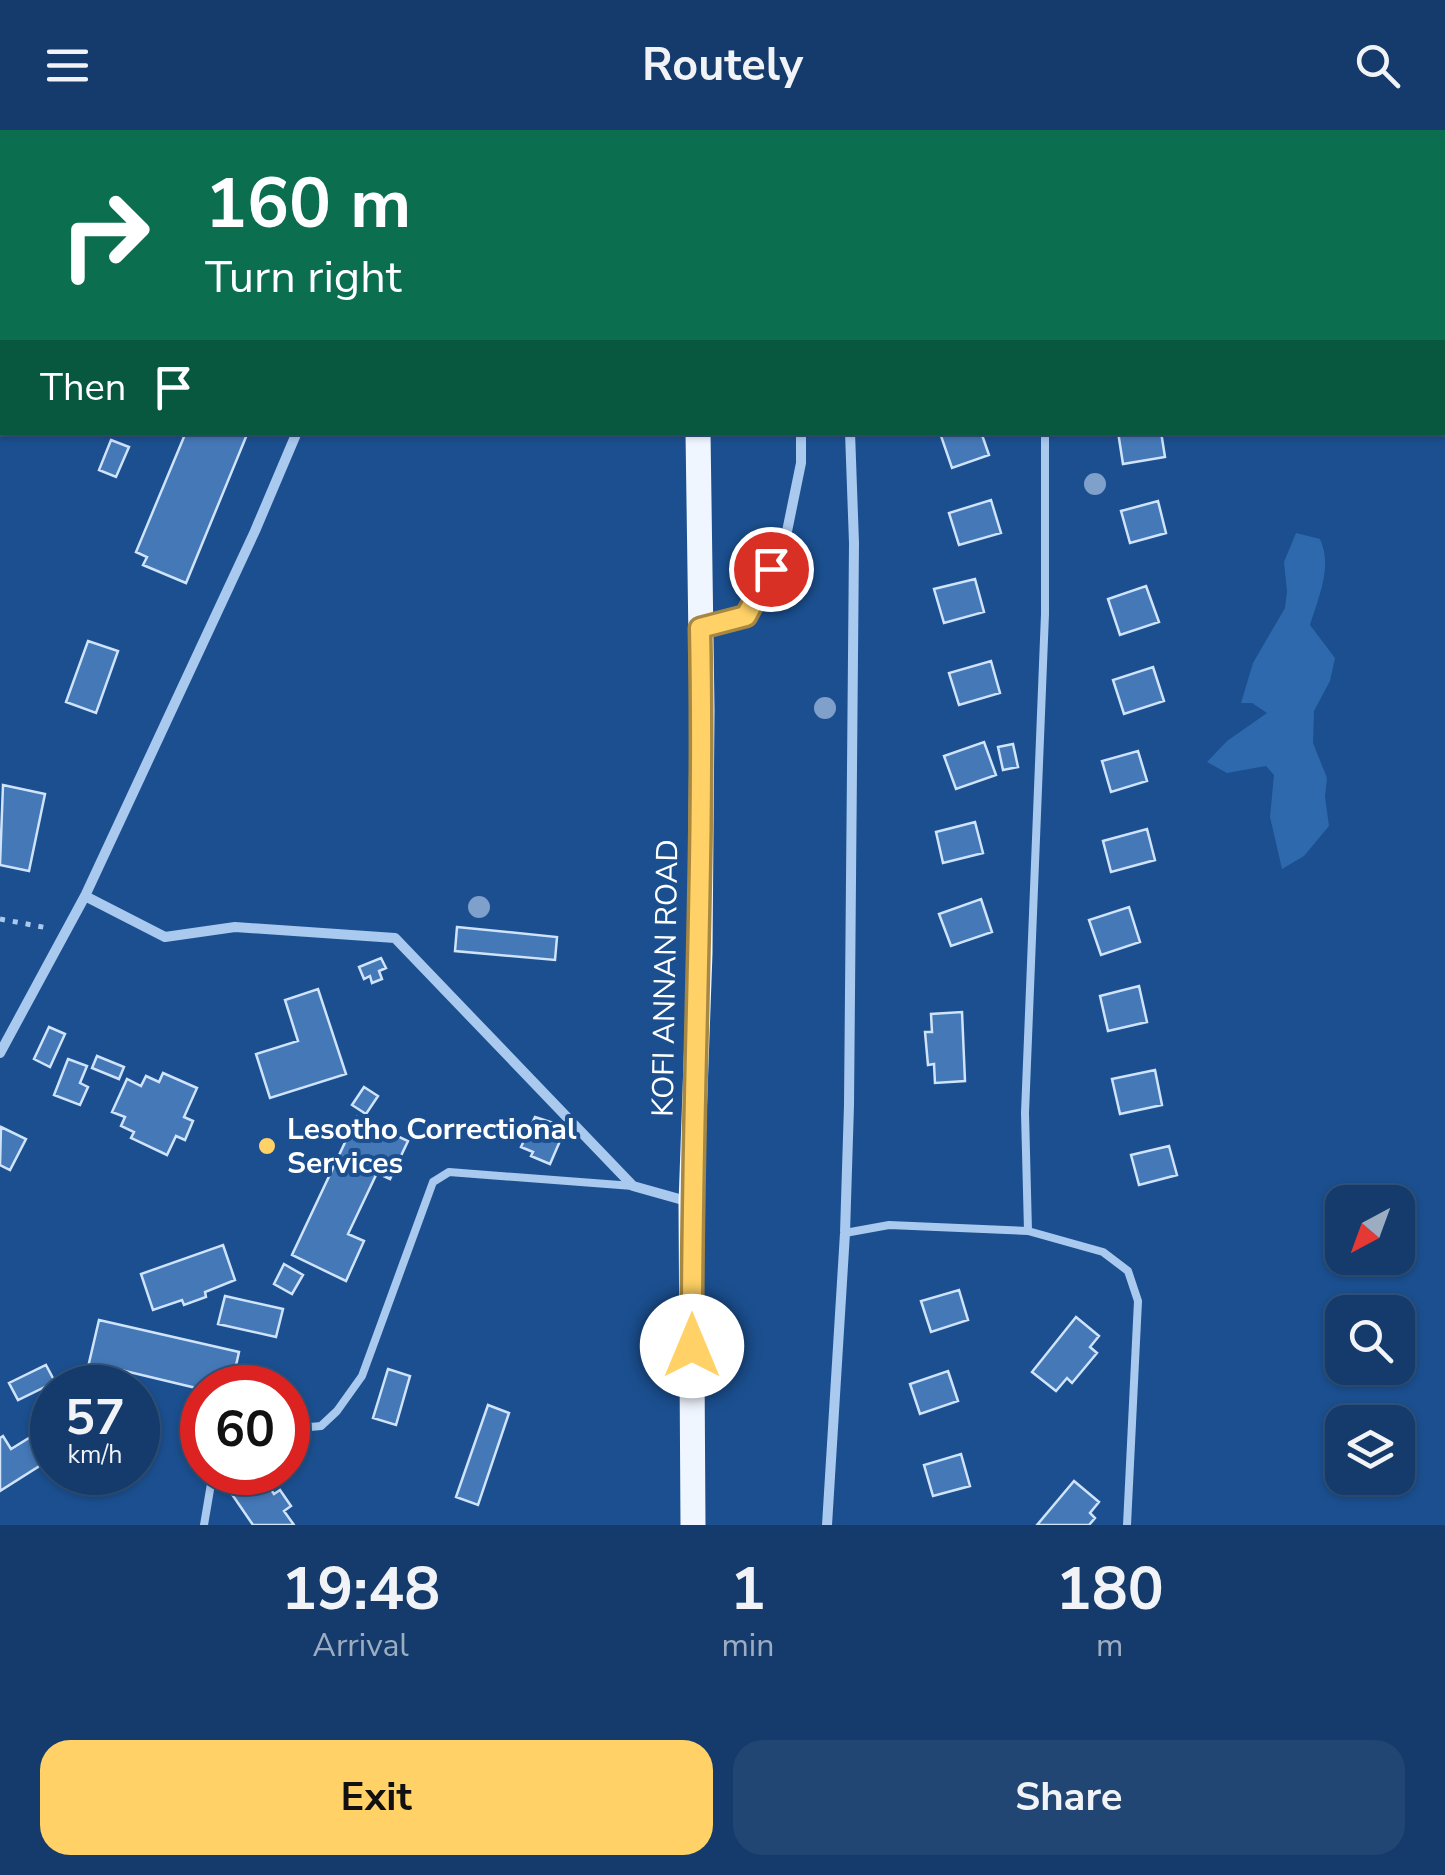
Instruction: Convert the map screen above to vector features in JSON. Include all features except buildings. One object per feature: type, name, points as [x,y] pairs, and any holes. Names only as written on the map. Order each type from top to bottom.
[{"type":"main road","name":"KOFI ANNAN ROAD","points":[[693,1525],[691,1202],[700,953],[698,435]]},
{"type":"street","points":[[0,1053],[86,896],[255,531],[295,435]]},
{"type":"street","points":[[700,628],[746,616],[784,546],[802,463],[801,435]]},
{"type":"street","points":[[827,1525],[845,1232],[854,543],[850,435]]},
{"type":"street","points":[[86,896],[166,937],[234,926],[396,938],[633,1186],[691,1202]]},
{"type":"lane","points":[[1028,1231],[1026,1113],[1045,614],[1045,435]]},
{"type":"lane","points":[[310,1427],[320,1426],[337,1411],[362,1376],[433,1182],[439,1176],[449,1172],[633,1186]]},
{"type":"lane","points":[[845,1232],[889,1225],[1028,1231],[1103,1252],[1128,1271],[1138,1301],[1127,1525]]},
{"type":"lane","points":[[204,1525],[209,1495]]},
{"type":"path","points":[[0,919],[66,934]]},
{"type":"shaded area","points":[[1296,533],[1320,539],[1324,550],[1323,582],[1310,625],[1335,658],[1330,681],[1314,711],[1313,743],[1327,778],[1329,826],[1304,856],[1282,869],[1270,817],[1274,775],[1266,766],[1227,773],[1207,762],[1227,741],[1267,713],[1252,703],[1241,703],[1253,663],[1285,608],[1284,562]]},
{"type":"place","name":"Lesotho Correctional Services","points":[[267,1146]]},
{"type":"route","points":[[692,1346],[691,1202],[700,919],[700,628],[746,616],[771,569]]}]
